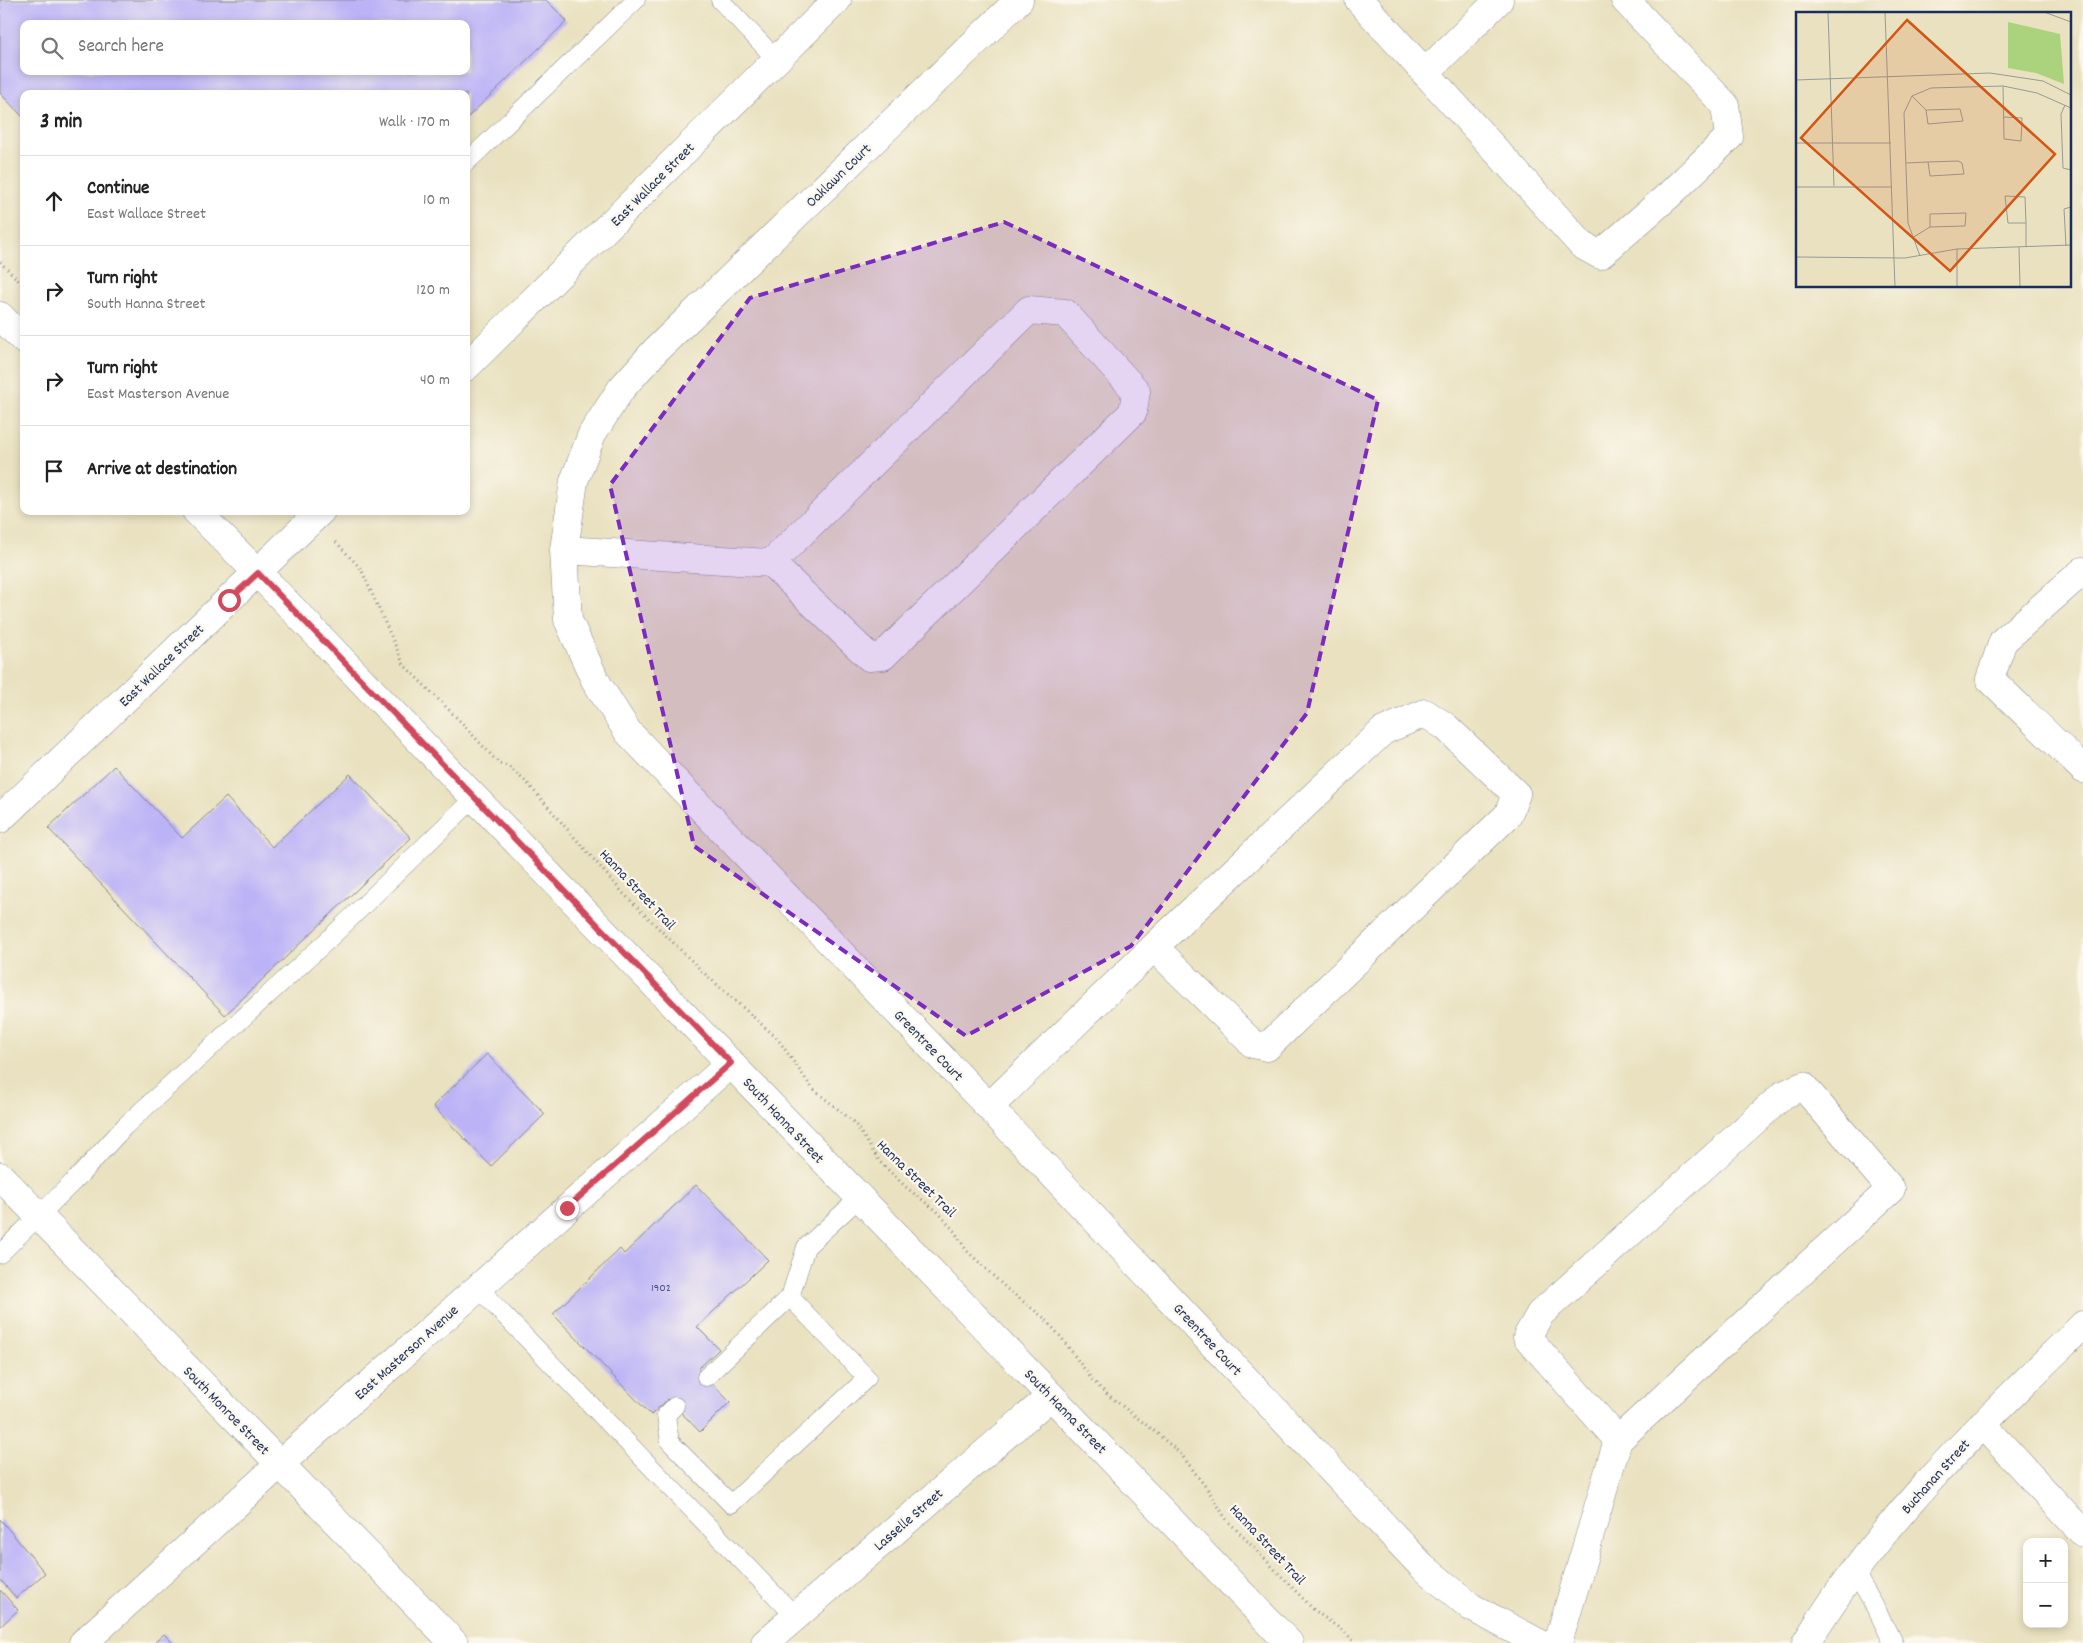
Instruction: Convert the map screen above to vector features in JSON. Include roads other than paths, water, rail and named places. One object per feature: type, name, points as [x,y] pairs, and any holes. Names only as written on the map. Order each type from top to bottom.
[{"type":"street","name":"East Wallace Street","points":[[470,363],[837,0]]},
{"type":"street","name":"Oaklawn Court","points":[[656,350],[1019,0]]},
{"type":"street","points":[[1359,0],[1582,245],[1600,255],[1669,195],[1728,138],[1725,105],[1626,0]]},
{"type":"street","points":[[1426,72],[1499,0]]},
{"type":"street","points":[[564,550],[771,563],[869,657],[883,656],[1132,412],[1136,391],[1065,313],[1029,310],[771,563]]},
{"type":"street","points":[[0,316],[20,336]]},
{"type":"street","name":"Greentree Court","points":[[656,350],[621,389],[592,434],[574,481],[564,550],[568,620],[595,680],[628,732],[988,1107],[1422,1566],[1471,1607],[1539,1643]]},
{"type":"street","name":"South Hanna Street","points":[[200,515],[1289,1643]]},
{"type":"street","name":"East Wallace Street","points":[[0,819],[317,515]]},
{"type":"street","points":[[2083,571],[2004,641],[1990,679],[2083,769]]},
{"type":"street","points":[[988,1107],[1154,947],[1383,731],[1425,714],[1446,727],[1516,794],[1508,815],[1267,1047],[1253,1044],[1154,947]]},
{"type":"street","name":"East Masterson Avenue","points":[[83,1643],[280,1464],[731,1063]]},
{"type":"street","points":[[1558,1643],[1618,1440],[1890,1189],[1803,1086],[1783,1095],[1540,1314],[1527,1336],[1618,1440]]},
{"type":"street","name":"South Monroe Street","points":[[0,1176],[454,1643]]},
{"type":"street","name":"Buchanan Street","points":[[1806,1643],[1854,1571],[1902,1511],[1982,1424],[2083,1325]]},
{"type":"street","name":"Lasselle Street","points":[[784,1633],[1051,1396]]},
{"type":"street","points":[[1982,1424],[2083,1533]]},
{"type":"lane","points":[[470,159],[636,0]]},
{"type":"lane","points":[[720,0],[777,60]]},
{"type":"lane","points":[[0,1254],[39,1216],[124,1126],[328,940],[474,798]]},
{"type":"lane","points":[[706,1377],[790,1296],[806,1247],[859,1198]]},
{"type":"lane","points":[[478,1288],[784,1633]]},
{"type":"lane","points":[[675,1406],[666,1415],[670,1442],[731,1504],[867,1378],[790,1296]]},
{"type":"lane","points":[[1854,1571],[1879,1614],[1893,1643]]}]
